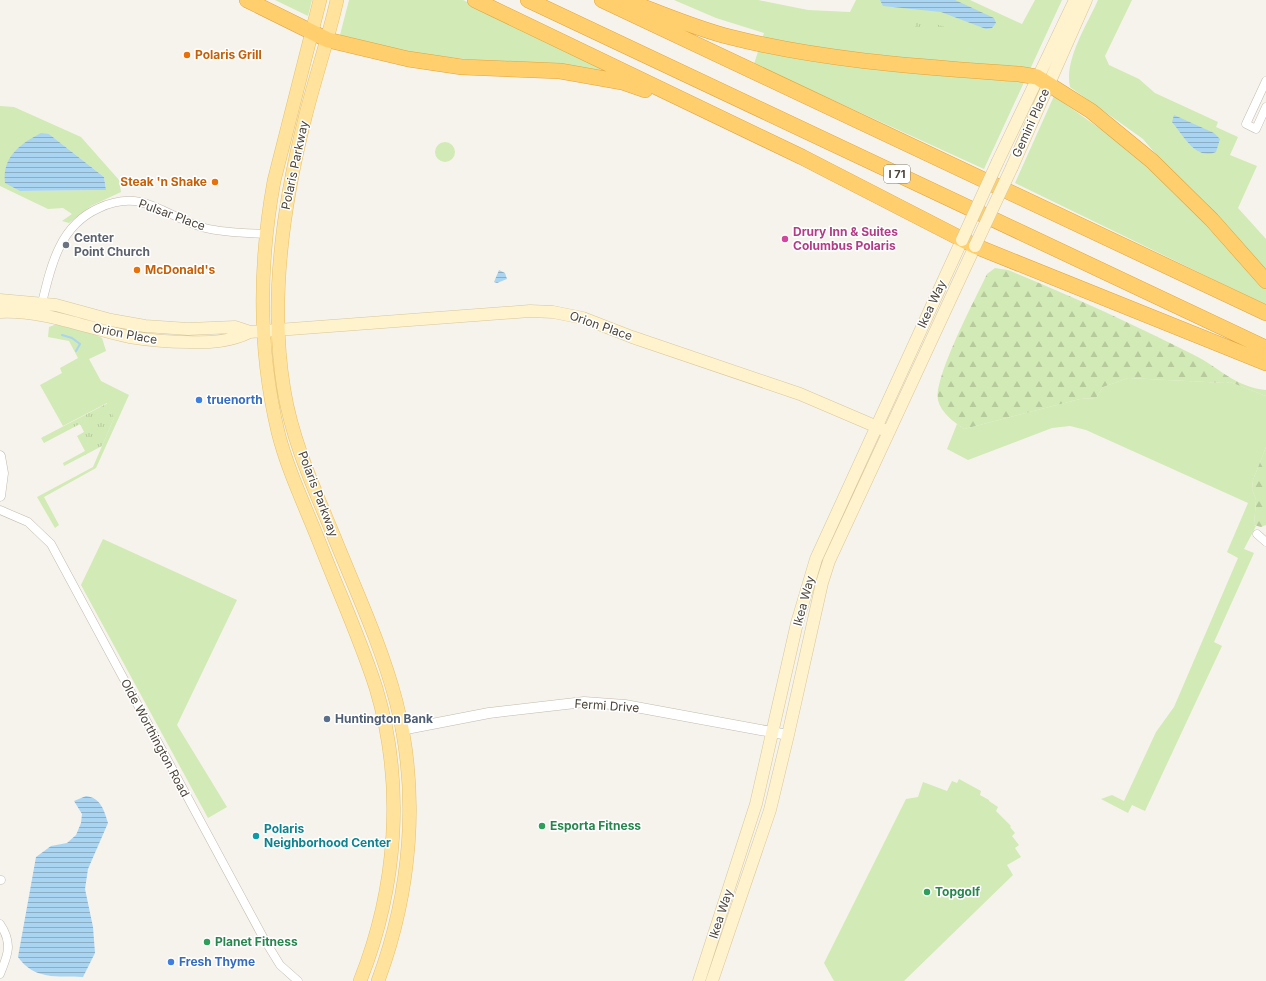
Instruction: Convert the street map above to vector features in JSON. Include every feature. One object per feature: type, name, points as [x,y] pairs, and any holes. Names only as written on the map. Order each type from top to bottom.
[{"type":"highway","points":[[247,0],[328,40],[426,63],[462,67],[560,71],[622,82],[704,110]]},
{"type":"highway","points":[[475,0],[802,157],[969,243],[1266,363]]},
{"type":"highway","name":"I 71","points":[[528,0],[1266,348]]},
{"type":"highway","points":[[602,0],[1266,313]]},
{"type":"highway","points":[[624,0],[729,37],[789,50],[875,62],[1019,74],[1043,80],[1091,110],[1152,160],[1212,220],[1266,281]]},
{"type":"main road","name":"Polaris Parkway","points":[[320,0],[274,180],[266,234],[262,288],[263,332],[266,369],[272,401],[285,453],[368,666],[376,689],[387,734],[394,808],[392,852],[388,884],[380,923],[360,981]]},
{"type":"main road","name":"Polaris Parkway","points":[[337,0],[328,40],[305,115],[285,212],[280,250],[278,332],[284,389],[290,420],[317,495],[381,652],[397,703],[408,776],[409,842],[401,902],[394,932],[378,981]]},
{"type":"main road","name":"Gemini Place","points":[[969,243],[1012,167],[1043,80],[1075,0]]},
{"type":"main road","name":"Gemini Place","points":[[969,243],[998,161],[1086,0]]},
{"type":"main road","name":"Ikea Way","points":[[699,981],[754,811],[774,733],[797,623],[811,572],[876,426],[969,243]]},
{"type":"main road","name":"Ikea Way","points":[[712,981],[770,810],[822,583],[829,561],[889,432],[969,243]]},
{"type":"main road","name":"Orion Place","points":[[0,300],[42,302],[140,326],[188,329],[235,327],[250,332],[278,332],[522,312],[554,312],[584,318],[632,337],[800,394],[889,432]]},
{"type":"main road","points":[[0,312],[21,306],[36,306],[42,302]]},
{"type":"main road","name":"Orion Place","points":[[0,312],[19,311],[39,314],[129,337],[170,342],[200,343],[234,340],[250,332]]},
{"type":"street","points":[[1266,81],[1246,124],[1256,129],[1266,107]]},
{"type":"street","name":"Pulsar Place","points":[[42,302],[53,260],[67,232],[86,214],[106,205],[125,201],[141,202],[206,228],[242,233],[266,234]]},
{"type":"street","points":[[0,456],[3,473],[0,496]]},
{"type":"street","name":"Olde Worthington Road","points":[[0,510],[28,522],[51,544],[264,939],[280,965],[298,981]]},
{"type":"street","points":[[1257,534],[1266,542]]},
{"type":"street","name":"Fermi Drive","points":[[401,730],[489,713],[584,702],[625,705],[788,735]]},
{"type":"street","points":[[0,924],[7,934],[8,945],[6,958],[0,974]]},
{"type":"green space","points":[[275,0],[312,0],[308,16]]},
{"type":"green space","points":[[349,0],[463,0],[620,75],[536,63],[474,60],[412,53],[340,35]]},
{"type":"green space","points":[[674,0],[758,0],[808,10],[850,12],[856,0],[970,0],[1022,24],[1035,0],[1062,0],[984,169],[754,64],[764,33],[716,18]]},
{"type":"green space","points":[[1098,0],[1132,0],[1105,56],[1109,65],[1139,79],[1155,93],[1218,122],[1216,127],[1238,137],[1230,155],[1257,166],[1238,208],[1266,239],[1266,273],[1206,203],[1160,159],[1143,139],[1070,87],[1070,66],[1073,54]]},
{"type":"green space","points":[[918,19],[949,28],[947,36],[915,27],[915,20]]},
{"type":"green space","points":[[1054,96],[1137,155],[1266,285],[1266,305],[1015,183]]},
{"type":"green space","points":[[0,106],[14,107],[81,137],[119,180],[121,192],[91,206],[69,223],[62,221],[72,214],[63,208],[48,209],[0,186]],"holes":[[[49,134],[104,177],[106,190],[21,191]]]},
{"type":"green space","points":[[445,142],[452,145],[455,152],[452,159],[445,162],[438,159],[435,152],[438,145]]},
{"type":"green space","points":[[995,268],[1008,270],[1125,321],[1194,355],[1236,381],[1255,388],[1266,390],[1266,396],[1230,382],[1128,378],[1103,387],[1096,398],[1080,399],[964,429],[948,417],[942,409],[938,400],[939,389],[942,374],[957,337],[987,274]]},
{"type":"green space","points":[[57,324],[90,332],[102,338],[106,351],[89,359],[101,381],[129,395],[96,468],[44,497],[59,525],[55,528],[37,497],[93,467],[114,418],[107,403],[63,426],[40,385],[62,373],[60,368],[78,358],[69,341],[48,337],[49,327]]},
{"type":"green space","points":[[1128,378],[1230,382],[1266,396],[1266,447],[1253,480],[1252,489],[1256,500],[1254,525],[1256,526],[1244,549],[1254,553],[1214,642],[1222,646],[1145,811],[1132,805],[1128,813],[1101,799],[1112,795],[1124,801],[1156,732],[1174,707],[1238,558],[1227,552],[1248,503],[1086,430],[1070,426],[1052,428],[968,460],[947,449],[957,424],[964,429],[1080,399],[1096,398],[1103,387]]},
{"type":"green space","points":[[108,403],[114,418],[102,446],[64,466],[63,463],[85,451],[77,436],[84,432],[80,424],[44,443],[41,438]]},
{"type":"green space","points":[[1266,447],[1266,525],[1261,527],[1254,525],[1256,500],[1252,489],[1253,480]]},
{"type":"green space","points":[[103,539],[237,600],[177,725],[227,807],[208,818],[81,585]]},
{"type":"green space","name":"Topgolf","points":[[959,779],[981,791],[980,795],[998,807],[996,811],[1011,826],[1010,827],[1015,833],[1012,836],[1019,845],[1015,848],[1021,857],[1007,865],[1013,875],[904,981],[834,981],[824,963],[906,799],[918,797],[923,782],[947,791],[952,781],[957,783]]},
{"type":"water","points":[[880,0],[955,0],[994,18],[996,23],[992,28],[986,29],[941,12],[883,6]]},
{"type":"water","points":[[1174,115],[1214,133],[1220,139],[1216,152],[1209,154],[1196,150],[1185,140],[1172,122]]},
{"type":"water","points":[[41,133],[49,134],[104,177],[106,190],[20,191],[5,183],[6,166],[14,152],[26,142]]},
{"type":"water","points":[[499,270],[505,273],[507,279],[497,283],[494,282]]},
{"type":"water","points":[[86,796],[95,799],[101,805],[108,823],[88,869],[85,889],[93,927],[95,953],[83,977],[47,975],[31,970],[18,957],[36,857],[51,846],[67,843],[76,835],[81,823],[82,814],[74,801]]},
{"type":"waterway","points":[[62,335],[72,338],[80,344],[76,351]]},
{"type":"place","name":"Polaris Grill","points":[[187,55]]},
{"type":"place","name":"Steak 'n Shake","points":[[215,182]]},
{"type":"place","name":"Drury Inn & Suites Columbus Polaris","points":[[785,239]]},
{"type":"place","name":"Center Point Church","points":[[66,245]]},
{"type":"place","name":"McDonald's","points":[[137,270]]},
{"type":"place","name":"truenorth","points":[[199,400]]},
{"type":"place","name":"Huntington Bank","points":[[327,719]]},
{"type":"place","name":"Esporta Fitness","points":[[542,826]]},
{"type":"place","name":"Polaris Neighborhood Center","points":[[256,836]]},
{"type":"place","name":"Topgolf","points":[[927,892]]},
{"type":"place","name":"Planet Fitness","points":[[207,942]]},
{"type":"place","name":"Fresh Thyme","points":[[171,962]]}]
